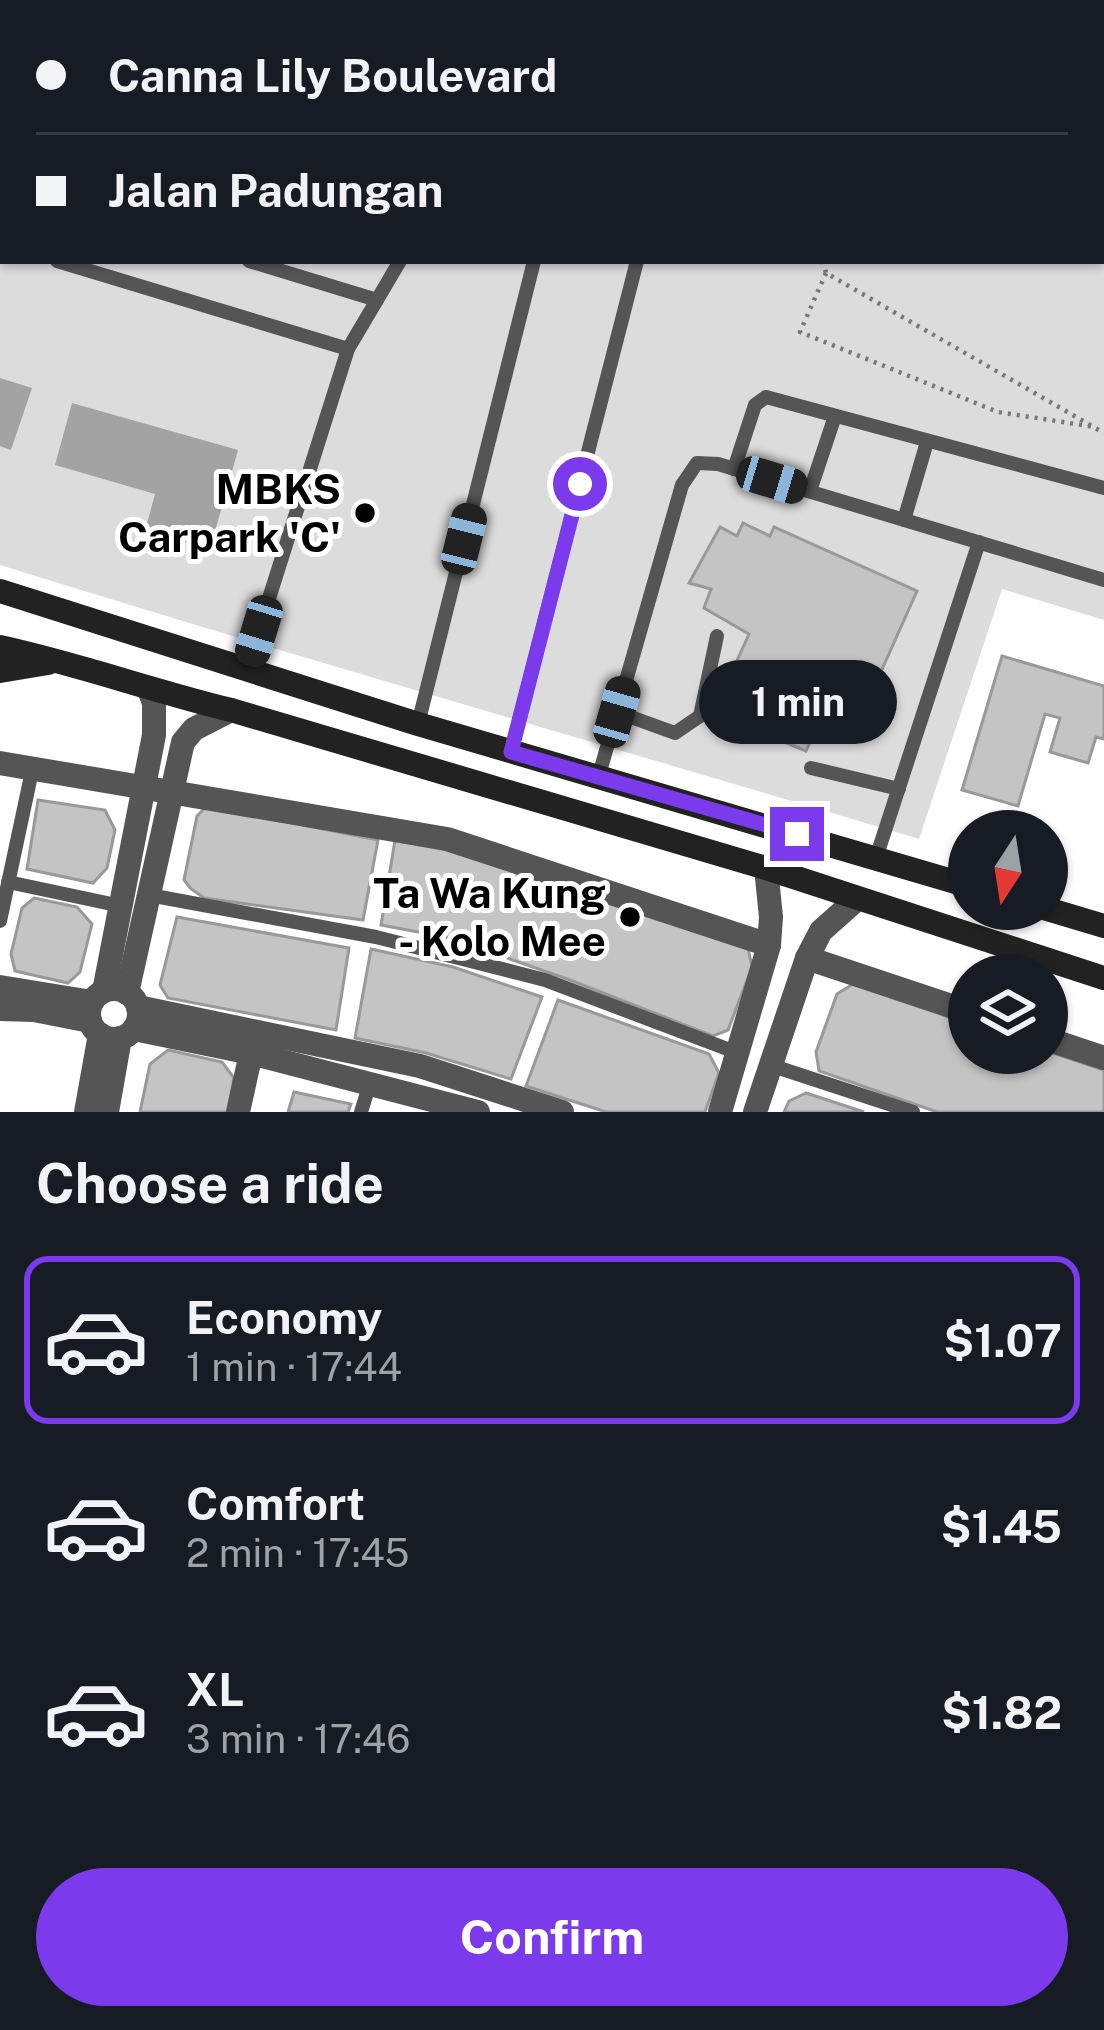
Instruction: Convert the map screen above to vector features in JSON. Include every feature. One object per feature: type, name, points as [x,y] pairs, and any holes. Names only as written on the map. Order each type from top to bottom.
[{"type":"main road","points":[[0,592],[418,724],[948,880]]},
{"type":"main road","points":[[0,647],[62,661],[766,868],[1104,978]]},
{"type":"main road","points":[[0,671],[62,661]]},
{"type":"main road","points":[[1068,915],[1104,926]]},
{"type":"street","points":[[106,1112],[122,906],[154,722],[149,690]]},
{"type":"street","points":[[86,1112],[149,895],[183,742],[194,729],[231,710]]},
{"type":"street","points":[[0,764],[447,839],[769,945]]},
{"type":"street","points":[[720,1112],[769,945],[766,868]]},
{"type":"street","points":[[755,1112],[807,958],[821,931],[857,899]]},
{"type":"street","points":[[807,958],[948,1005]]},
{"type":"street","points":[[0,987],[465,1110]]},
{"type":"street","points":[[0,1009],[113,1014],[420,1066],[562,1112]]},
{"type":"street","points":[[1068,1046],[1104,1058]]},
{"type":"street","points":[[238,1112],[250,1053]]},
{"type":"lane","points":[[76,264],[348,349]]},
{"type":"lane","points":[[258,264],[377,300]]},
{"type":"lane","points":[[246,671],[348,349],[398,264]]},
{"type":"lane","points":[[418,724],[533,264]]},
{"type":"lane","points":[[511,752],[636,264]]},
{"type":"lane","points":[[734,469],[755,405],[766,397],[1104,488]]},
{"type":"lane","points":[[810,491],[835,416]]},
{"type":"lane","points":[[904,520],[927,442]]},
{"type":"lane","points":[[599,776],[682,485],[697,463],[734,469],[1104,580]]},
{"type":"lane","points":[[876,858],[980,542]]},
{"type":"lane","points":[[617,712],[675,733],[688,728],[700,716],[717,636]]},
{"type":"lane","points":[[812,768],[899,789]]},
{"type":"lane","points":[[0,921],[8,882],[7,857],[32,771]]},
{"type":"lane","points":[[8,882],[122,906]]},
{"type":"lane","points":[[149,895],[376,937],[545,980],[738,1053]]},
{"type":"lane","points":[[770,1065],[913,1112]]},
{"type":"lane","points":[[361,1112],[370,1083]]},
{"type":"path","points":[[824,264],[826,273],[800,332],[998,412],[1095,428]]},
{"type":"path","points":[[826,273],[1104,433]]},
{"type":"shaded area","points":[[0,264],[1104,264],[1104,620],[1002,589],[919,839],[0,565]]},
{"type":"shaded area","points":[[0,378],[32,388],[11,450],[0,446]]},
{"type":"shaded area","points":[[72,403],[238,450],[210,549],[145,531],[155,494],[55,465]]},
{"type":"building","points":[[743,523],[770,536],[774,527],[917,591],[875,685],[866,681],[846,737],[817,726],[806,751],[740,724],[752,699],[726,685],[749,634],[704,608],[711,589],[689,583],[720,527],[737,536]]},
{"type":"building","points":[[1002,656],[1104,686],[1104,739],[1096,737],[1088,763],[1050,752],[1060,718],[1045,714],[1018,806],[962,790]]},
{"type":"building","points":[[38,800],[105,810],[115,830],[107,868],[93,883],[27,869]]},
{"type":"building","points":[[207,806],[378,840],[363,920],[204,898],[190,888],[184,880],[197,816]]},
{"type":"building","points":[[395,840],[467,854],[748,948],[752,967],[728,1030],[713,1036],[450,938],[381,925]]},
{"type":"building","points":[[34,898],[77,907],[92,924],[80,972],[68,983],[15,971],[11,954],[22,908]]},
{"type":"building","points":[[177,917],[349,948],[336,1030],[168,998],[160,985]]},
{"type":"building","points":[[371,949],[453,967],[542,997],[511,1079],[355,1038]]},
{"type":"building","points":[[853,984],[948,1017],[948,1074],[1068,1074],[1068,1058],[1104,1070],[1104,1112],[937,1112],[819,1071],[816,1052],[837,994]]},
{"type":"building","points":[[558,1000],[709,1054],[719,1073],[705,1112],[606,1112],[526,1086]]},
{"type":"building","points":[[168,1050],[222,1062],[234,1078],[228,1112],[140,1112],[150,1064]]},
{"type":"building","points":[[294,1092],[351,1104],[348,1112],[288,1112]]},
{"type":"building","points":[[806,1093],[864,1112],[784,1112],[789,1101]]},
{"type":"place","name":"MBKS Carpark 'C'","points":[[365,513]]},
{"type":"place","name":"Ta Wa Kung - Kolo Mee","points":[[630,917]]},
{"type":"route","points":[[580,484],[511,752],[797,834]]}]
